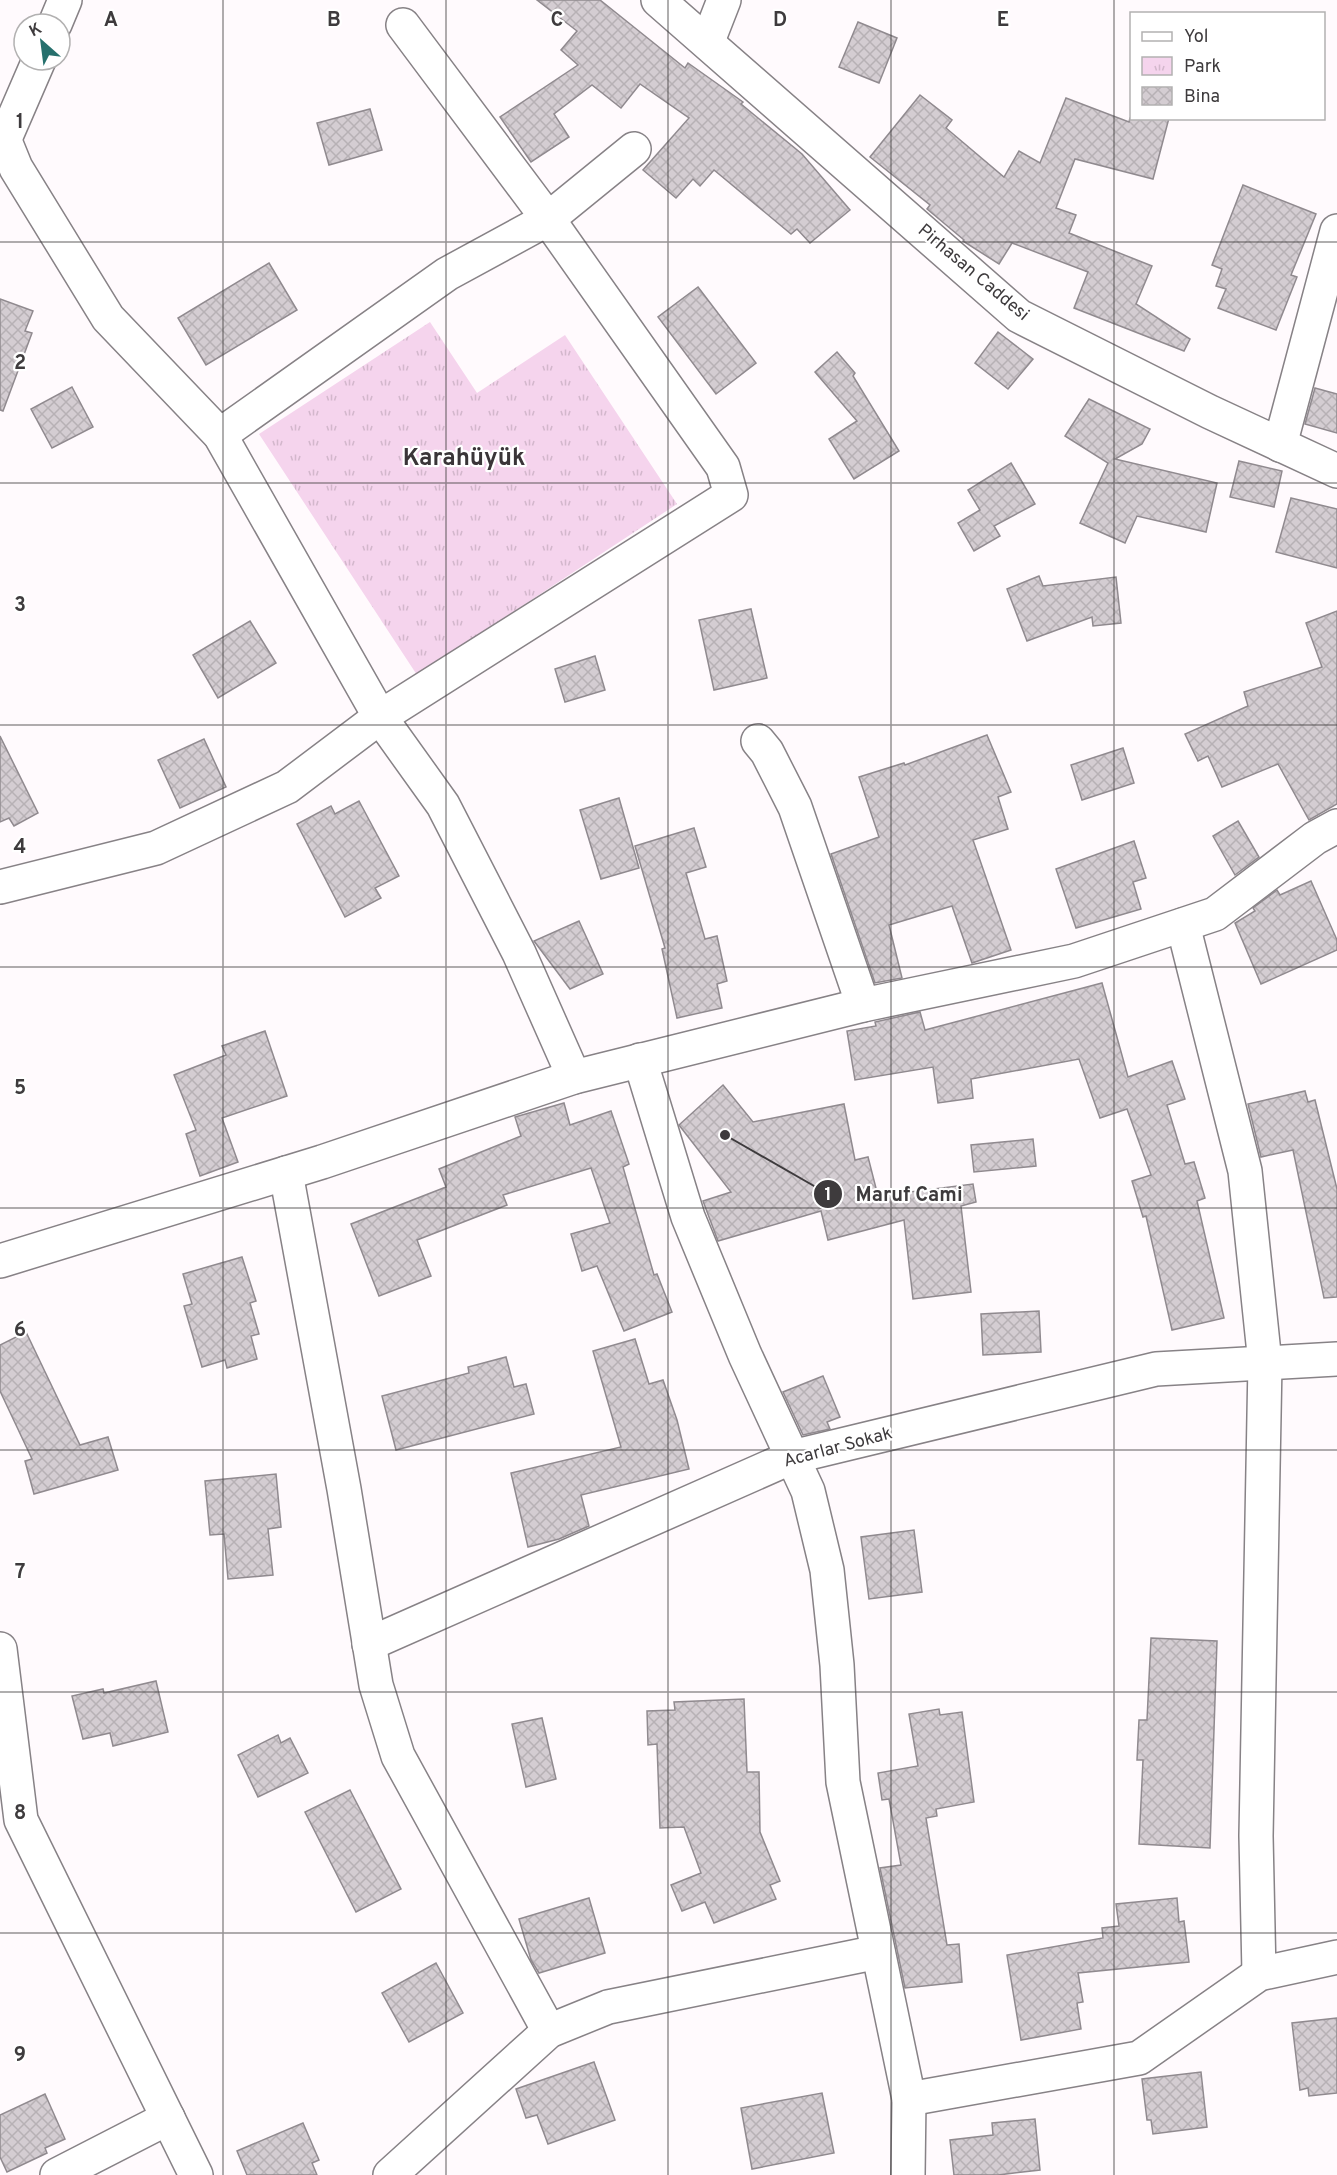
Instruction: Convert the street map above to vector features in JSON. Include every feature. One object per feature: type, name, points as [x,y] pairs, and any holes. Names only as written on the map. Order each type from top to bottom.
[{"type":"street","name":"Pirhasan Caddesi","points":[[658,0],[708,41],[1019,316],[1337,471]]},
{"type":"street","points":[[708,41],[724,0]]},
{"type":"street","points":[[0,887],[156,848],[287,787],[380,717],[731,495],[723,467],[548,219],[403,25]]},
{"type":"street","points":[[34,72],[2,145],[108,318],[220,435],[380,717],[443,805],[519,953],[574,1077]]},
{"type":"street","points":[[220,435],[447,274],[548,219],[634,149]]},
{"type":"street","points":[[1280,445],[1337,231]]},
{"type":"street","points":[[758,741],[795,807],[863,1005]]},
{"type":"street","points":[[0,1261],[286,1173],[574,1077],[863,1005],[1074,961],[1215,914],[1316,838],[1337,826]]},
{"type":"street","points":[[1183,925],[1245,1171],[1265,1363],[1256,1836],[1259,1974]]},
{"type":"street","points":[[640,1060],[688,1217],[744,1355],[808,1491],[827,1570],[837,1665],[843,1782],[909,2099],[908,2175]]},
{"type":"street","points":[[286,1173],[344,1489],[376,1685],[398,1756],[549,2031]]},
{"type":"street","name":"Acarlar Sokak","points":[[369,1644],[792,1457],[1156,1369],[1337,1359]]},
{"type":"street","points":[[0,1649],[11,1823],[196,2175]]},
{"type":"street","points":[[390,2175],[549,2031],[608,2007],[878,1952]]},
{"type":"street","points":[[909,2099],[1139,2058],[1259,1974],[1337,1957]]},
{"type":"street","points":[[57,2175],[168,2118]]},
{"type":"green space","points":[[430,322],[477,393],[565,335],[677,504],[417,675],[259,434]]},
{"type":"building","points":[[537,0],[600,0],[685,68],[688,63],[743,102],[741,104],[802,154],[850,210],[810,243],[797,229],[791,234],[714,170],[700,186],[693,179],[676,198],[643,170],[689,118],[640,84],[621,108],[592,85],[554,114],[569,137],[531,162],[500,117],[578,65],[561,50],[577,31]]},
{"type":"building","points":[[858,22],[897,38],[879,83],[839,67]]},
{"type":"building","points":[[920,95],[952,120],[946,128],[1004,177],[1019,151],[1040,163],[1066,98],[1129,122],[1130,118],[1130,120],[1168,120],[1153,179],[1075,159],[1056,208],[1076,215],[1069,233],[1152,266],[1136,304],[1190,339],[1184,351],[1074,308],[1088,272],[1012,243],[999,264],[963,241],[927,209],[930,205],[870,157]]},
{"type":"building","points":[[370,109],[382,150],[329,165],[317,123]]},
{"type":"building","points":[[1243,185],[1316,214],[1291,275],[1297,277],[1276,330],[1218,308],[1226,289],[1216,286],[1222,269],[1212,265]]},
{"type":"building","points":[[269,263],[297,310],[206,365],[178,318]]},
{"type":"building","points":[[698,287],[756,363],[716,394],[658,317]]},
{"type":"building","points":[[0,299],[33,311],[25,331],[32,333],[3,411],[0,410]]},
{"type":"building","points":[[998,332],[1033,359],[1008,389],[975,363]]},
{"type":"building","points":[[837,352],[855,373],[853,376],[899,451],[854,479],[829,439],[857,421],[815,372]]},
{"type":"building","points":[[72,387],[93,427],[52,448],[31,409]]},
{"type":"building","points":[[1315,388],[1337,394],[1337,433],[1305,424]]},
{"type":"building","points":[[1089,399],[1150,429],[1142,444],[1115,459],[1217,483],[1206,532],[1137,516],[1125,543],[1080,523],[1108,463],[1065,436]]},
{"type":"building","points":[[1239,461],[1282,471],[1274,507],[1230,497]]},
{"type":"building","points":[[1011,463],[1035,504],[994,526],[1000,536],[974,551],[958,523],[980,510],[968,490]]},
{"type":"building","points":[[1291,498],[1337,509],[1337,568],[1276,552]]},
{"type":"building","points":[[1039,576],[1043,586],[1116,577],[1121,623],[1093,626],[1092,617],[1027,641],[1007,589]]},
{"type":"building","points":[[751,609],[767,678],[714,690],[699,620]]},
{"type":"building","points":[[1337,611],[1337,804],[1309,820],[1278,764],[1222,787],[1208,756],[1198,761],[1185,734],[1248,706],[1244,692],[1322,667],[1306,623]]},
{"type":"building","points":[[250,621],[276,663],[218,698],[193,655]]},
{"type":"building","points":[[595,656],[605,690],[565,702],[555,669]]},
{"type":"building","points":[[987,735],[1011,792],[998,797],[1008,829],[973,840],[1011,950],[972,963],[952,906],[889,925],[902,978],[875,983],[831,854],[879,837],[859,777],[904,763],[905,765]]},
{"type":"building","points":[[0,736],[38,813],[14,826],[9,818],[0,822]]},
{"type":"building","points":[[204,739],[226,787],[180,808],[158,760]]},
{"type":"building","points":[[1123,748],[1134,783],[1082,800],[1071,765]]},
{"type":"building","points":[[619,798],[639,868],[601,879],[580,810]]},
{"type":"building","points":[[359,801],[399,876],[375,888],[381,898],[345,917],[297,824],[331,806],[335,814]]},
{"type":"building","points":[[1238,821],[1259,857],[1235,875],[1213,836]]},
{"type":"building","points":[[694,828],[706,867],[686,873],[705,939],[717,936],[727,981],[717,984],[722,1008],[677,1018],[662,949],[665,948],[635,846]]},
{"type":"building","points":[[1134,841],[1146,878],[1133,882],[1141,909],[1076,928],[1056,869]]},
{"type":"building","points":[[1311,881],[1337,940],[1337,950],[1261,984],[1235,923],[1255,911],[1253,908],[1277,890],[1280,895]]},
{"type":"building","points":[[579,921],[603,974],[570,989],[534,941]]},
{"type":"building","points":[[1102,983],[1128,1077],[1172,1061],[1185,1099],[1167,1105],[1185,1164],[1194,1162],[1205,1198],[1197,1201],[1224,1318],[1172,1330],[1146,1216],[1143,1217],[1132,1181],[1151,1175],[1127,1109],[1100,1118],[1079,1059],[971,1079],[973,1098],[938,1103],[933,1067],[855,1080],[847,1031],[876,1026],[875,1022],[920,1012],[925,1030]]},
{"type":"building","points":[[265,1031],[287,1096],[222,1118],[238,1162],[200,1176],[186,1134],[196,1130],[174,1075],[226,1055],[222,1046]]},
{"type":"building","points":[[723,1085],[753,1122],[844,1104],[855,1160],[868,1157],[878,1196],[973,1184],[976,1202],[961,1206],[971,1292],[913,1299],[904,1220],[828,1240],[821,1211],[718,1241],[703,1201],[731,1192],[679,1125]]},
{"type":"building","points":[[1305,1091],[1308,1102],[1315,1100],[1337,1189],[1337,1297],[1324,1298],[1293,1150],[1261,1157],[1248,1104]]},
{"type":"building","points":[[564,1103],[570,1125],[611,1111],[629,1164],[623,1167],[654,1275],[657,1274],[672,1312],[624,1331],[597,1266],[582,1271],[571,1234],[610,1223],[591,1168],[503,1195],[507,1205],[417,1240],[431,1276],[379,1296],[351,1224],[446,1187],[439,1169],[521,1136],[515,1117]]},
{"type":"building","points":[[1033,1139],[1036,1166],[974,1172],[971,1145]]},
{"type":"building","points":[[242,1257],[256,1301],[250,1303],[259,1334],[251,1336],[257,1359],[227,1368],[225,1360],[202,1367],[184,1306],[192,1304],[183,1274]]},
{"type":"building","points":[[1039,1311],[1041,1352],[983,1355],[981,1314]]},
{"type":"building","points":[[26,1332],[80,1445],[108,1437],[118,1470],[34,1494],[25,1461],[32,1459],[0,1391],[0,1345]]},
{"type":"building","points":[[635,1339],[649,1384],[663,1380],[677,1420],[689,1469],[581,1495],[589,1526],[559,1539],[528,1547],[511,1473],[621,1447],[593,1351]]},
{"type":"building","points":[[506,1357],[514,1387],[526,1384],[534,1414],[396,1450],[382,1396],[469,1373],[468,1367]]},
{"type":"building","points":[[823,1376],[840,1417],[827,1422],[830,1429],[803,1435],[783,1392]]},
{"type":"building","points":[[276,1474],[281,1527],[268,1529],[273,1575],[228,1579],[224,1534],[210,1535],[205,1481]]},
{"type":"building","points":[[914,1530],[922,1592],[869,1599],[861,1537]]},
{"type":"building","points":[[1151,1638],[1217,1641],[1210,1848],[1139,1844],[1143,1760],[1137,1760],[1139,1720],[1147,1720]]},
{"type":"building","points":[[156,1681],[168,1732],[113,1746],[110,1733],[83,1739],[72,1696],[103,1689],[104,1693]]},
{"type":"building","points":[[744,1699],[747,1772],[759,1772],[760,1832],[780,1881],[770,1885],[776,1899],[714,1923],[705,1902],[682,1911],[671,1885],[701,1873],[684,1827],[660,1828],[657,1744],[648,1745],[647,1711],[675,1710],[674,1702]]},
{"type":"building","points":[[939,1709],[940,1715],[962,1712],[974,1802],[936,1809],[937,1816],[926,1818],[947,1945],[959,1944],[962,1982],[905,1988],[880,1868],[901,1865],[889,1799],[882,1800],[878,1773],[918,1766],[909,1714]]},
{"type":"building","points":[[542,1718],[556,1779],[526,1787],[512,1724]]},
{"type":"building","points":[[278,1735],[281,1743],[290,1738],[308,1773],[258,1797],[238,1755]]},
{"type":"building","points":[[350,1790],[401,1889],[356,1912],[305,1812]]},
{"type":"building","points":[[589,1898],[605,1953],[539,1973],[531,1960],[519,1919]]},
{"type":"building","points":[[1177,1898],[1179,1922],[1184,1921],[1189,1962],[1078,1973],[1083,2002],[1077,2003],[1081,2029],[1021,2040],[1007,1955],[1103,1938],[1102,1928],[1119,1926],[1116,1904]]},
{"type":"building","points":[[436,1963],[463,2013],[409,2042],[382,1993]]},
{"type":"building","points":[[1337,2018],[1337,2093],[1309,2096],[1308,2088],[1300,2090],[1292,2023]]},
{"type":"building","points":[[594,2062],[615,2120],[548,2144],[537,2115],[526,2118],[516,2089]]},
{"type":"building","points":[[1201,2072],[1207,2127],[1153,2134],[1151,2120],[1147,2120],[1142,2079]]},
{"type":"building","points":[[822,2093],[834,2153],[752,2169],[741,2108]]},
{"type":"building","points":[[45,2094],[65,2139],[45,2148],[47,2153],[7,2172],[0,2157],[0,2115]]},
{"type":"building","points":[[1035,2119],[1040,2170],[998,2175],[954,2175],[950,2140],[993,2135],[992,2123]]},
{"type":"building","points":[[303,2123],[319,2160],[312,2163],[317,2175],[247,2175],[237,2151]]},
{"type":"place","name":"Maruf Cami","points":[[725,1135]]},
{"type":"district","name":"Karahüyük","points":[[464,459]]}]
